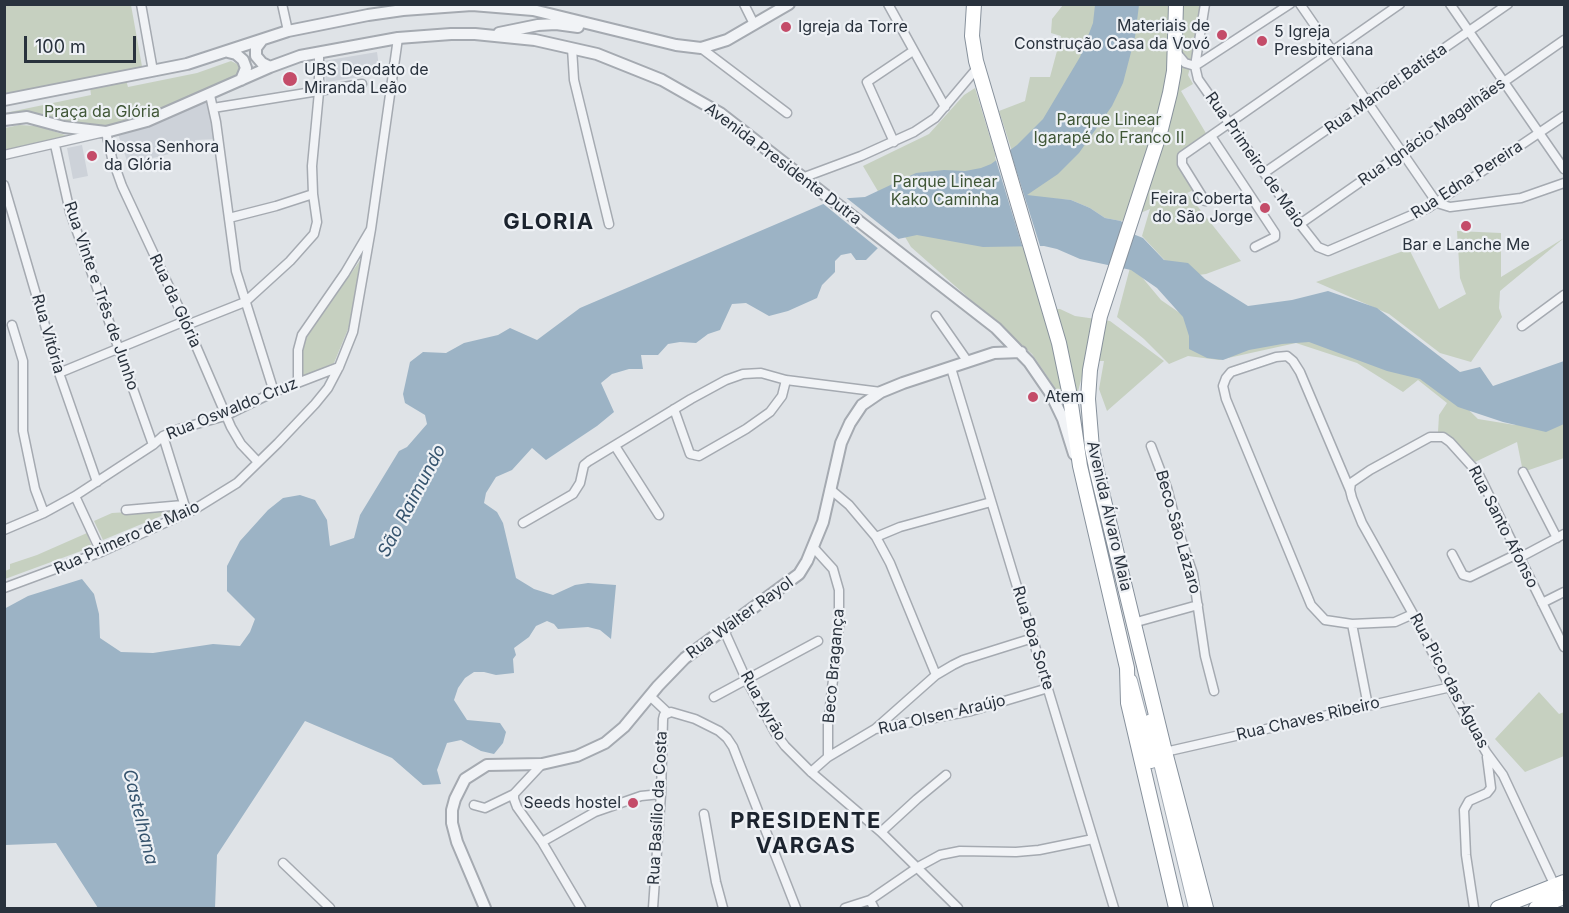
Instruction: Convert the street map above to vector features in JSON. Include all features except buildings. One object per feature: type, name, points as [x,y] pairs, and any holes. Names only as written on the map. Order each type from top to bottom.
[{"type":"main road","name":"Avenida Álvaro Maia","points":[[974,4],[972,36],[978,67],[1048,300],[1065,366],[1080,466],[1127,668],[1156,749]]},
{"type":"main road","name":"Avenida Álvaro Maia","points":[[1176,4],[1175,46],[1179,67],[1100,316],[1090,370],[1088,399],[1097,472],[1138,644],[1156,749],[1196,909]]},
{"type":"main road","points":[[1127,668],[1128,703],[1176,909]]},
{"type":"main road","points":[[1156,749],[1188,909]]},
{"type":"main road","points":[[1156,749],[1206,909]]},
{"type":"main road","points":[[1498,909],[1560,895]]},
{"type":"main road","points":[[1536,909],[1560,895]]},
{"type":"street","points":[[141,4],[153,71]]},
{"type":"street","points":[[282,4],[288,32]]},
{"type":"street","points":[[744,4],[754,24]]},
{"type":"street","points":[[4,100],[206,60],[288,32],[403,7],[474,5],[538,7],[623,33],[701,48],[727,40],[789,4]]},
{"type":"street","points":[[888,4],[945,107]]},
{"type":"street","points":[[1196,66],[1205,4]]},
{"type":"street","points":[[1179,67],[1196,66],[1290,4]]},
{"type":"street","points":[[1300,4],[1437,203],[1450,207],[1521,198],[1564,183]]},
{"type":"street","points":[[1205,201],[1182,164],[1182,156],[1400,4]]},
{"type":"street","points":[[1450,4],[1564,169]]},
{"type":"street","name":"Rua Manoel Batista","points":[[1264,173],[1508,4]]},
{"type":"street","points":[[490,36],[526,27],[556,24],[623,33]]},
{"type":"street","name":"Avenida Presidente Dutra","points":[[4,120],[27,117],[64,127],[105,132],[147,121],[270,67],[319,52],[398,38],[451,33],[535,40],[572,48],[622,63],[682,90],[720,113],[962,300],[1008,339],[1042,379],[1055,401]]},
{"type":"street","name":"Rua Primero de Maio","points":[[4,588],[101,552],[185,509],[217,497],[237,483],[328,388],[339,367],[352,332],[371,230],[398,38]]},
{"type":"street","points":[[262,40],[255,53],[262,63],[270,67]]},
{"type":"street","name":"Rua Ignácio Magalhães","points":[[1300,224],[1564,40]]},
{"type":"street","points":[[572,48],[574,80],[609,224]]},
{"type":"street","points":[[701,48],[787,113]]},
{"type":"street","points":[[894,142],[867,81],[913,51]]},
{"type":"street","points":[[228,52],[236,54],[243,60],[246,68],[241,80]]},
{"type":"street","points":[[59,373],[245,302],[285,266],[314,234],[317,222],[312,166],[319,92],[319,52]]},
{"type":"street","name":"Rua Primeiro de Maio","points":[[1196,66],[1198,79],[1300,224],[1323,250],[1333,250]]},
{"type":"street","points":[[802,178],[894,142],[927,124],[945,107],[978,67]]},
{"type":"street","points":[[213,108],[362,84]]},
{"type":"street","points":[[210,95],[236,272],[274,392]]},
{"type":"street","name":"Rua Edna Pereira","points":[[1333,250],[1437,203],[1564,116]]},
{"type":"street","points":[[4,155],[105,132]]},
{"type":"street","name":"Rua da Glória","points":[[105,132],[111,158],[122,186],[186,323],[225,416],[241,444],[258,462]]},
{"type":"street","name":"Rua Primeiro de Maio","points":[[1211,136],[1275,233],[1275,237],[1255,247]]},
{"type":"street","name":"Rua Vinte e Três de Junho","points":[[55,145],[70,212],[153,445]]},
{"type":"street","name":"Rua Vitória","points":[[4,185],[59,373],[97,482]]},
{"type":"street","points":[[229,218],[313,194]]},
{"type":"street","points":[[298,382],[298,350],[303,335],[371,230]]},
{"type":"street","points":[[1522,326],[1564,295]]},
{"type":"street","points":[[936,316],[968,362]]},
{"type":"street","points":[[12,325],[23,361],[23,431],[35,489],[44,513]]},
{"type":"street","points":[[993,353],[1008,339]]},
{"type":"street","name":"Rua Walter Rayol","points":[[485,909],[453,830],[454,799],[465,779],[487,765],[542,764],[577,756],[605,743],[624,727],[678,664],[723,628],[799,574],[813,548],[823,522],[841,443],[862,405],[881,392],[903,382],[993,353],[1021,352]]},
{"type":"street","name":"Rua Pico das Águas","points":[[1352,624],[1325,620],[1311,605],[1226,399],[1223,386],[1231,372],[1276,357],[1287,356],[1300,372],[1362,523],[1486,752],[1510,789],[1560,895]]},
{"type":"street","name":"Rua Oswaldo Cruz","points":[[4,530],[44,513],[75,496],[153,445],[163,436],[225,416],[274,392],[339,367]]},
{"type":"street","name":"Rua Boa Sorte","points":[[951,368],[1114,909]]},
{"type":"street","points":[[523,523],[573,494],[580,483],[584,465],[717,384],[742,374],[761,373],[786,380],[881,392]]},
{"type":"street","points":[[674,409],[690,454],[699,456],[746,429],[770,412],[782,396],[786,380]]},
{"type":"street","name":"Avenida Álvaro Maia","points":[[1055,401],[1080,466]]},
{"type":"street","points":[[126,510],[185,509],[163,436]]},
{"type":"street","name":"Rua Santo Afonso","points":[[1350,490],[1357,478],[1430,437],[1443,436],[1479,473],[1564,647]]},
{"type":"street","points":[[615,446],[659,515]]},
{"type":"street","name":"Beco São Lázaro","points":[[1151,446],[1167,488],[1193,574],[1205,656],[1214,691]]},
{"type":"street","points":[[1452,554],[1464,575],[1470,577],[1561,536],[1522,472]]},
{"type":"street","points":[[830,489],[848,504],[876,537],[890,563],[936,675]]},
{"type":"street","points":[[75,496],[101,552]]},
{"type":"street","points":[[876,537],[900,527],[991,502]]},
{"type":"street","name":"Beco Bragança","points":[[813,548],[833,569],[839,590],[839,627],[828,724],[828,757]]},
{"type":"street","points":[[1542,603],[1564,592]]},
{"type":"street","points":[[1133,623],[1198,605]]},
{"type":"street","points":[[1368,706],[1352,624],[1395,622],[1413,614]]},
{"type":"street","name":"Rua Ayrão","points":[[723,628],[746,678],[792,755],[881,832],[958,909]]},
{"type":"street","points":[[875,729],[936,675],[963,660],[1033,638]]},
{"type":"street","points":[[714,697],[818,641]]},
{"type":"street","name":"Rua Chaves Ribeiro","points":[[1156,749],[1450,687]]},
{"type":"street","name":"Rua Olsen Araújo","points":[[811,772],[828,757],[875,729],[971,711],[1048,688]]},
{"type":"street","points":[[650,696],[669,712],[719,731],[733,747],[796,909]]},
{"type":"street","name":"Rua Basílio da Costa","points":[[653,909],[661,794],[662,728],[664,715],[669,712]]},
{"type":"street","points":[[1474,909],[1466,855],[1464,810],[1469,801],[1487,793],[1491,788],[1491,774],[1486,752]]},
{"type":"street","points":[[474,805],[485,808],[514,794],[542,764]]},
{"type":"street","points":[[881,832],[946,776]]},
{"type":"street","points":[[514,794],[517,807],[542,842],[581,909]]},
{"type":"street","points":[[542,842],[595,812],[641,796],[661,794]]},
{"type":"street","points":[[704,814],[723,909]]},
{"type":"street","points":[[845,909],[872,904],[918,867],[949,852],[1027,851],[1093,839]]},
{"type":"street","points":[[283,863],[330,909]]},
{"type":"shaded area","points":[[377,52],[380,74],[326,82],[323,61]]},
{"type":"shaded area","points":[[208,101],[217,139],[195,140],[194,148],[128,164],[118,134]]},
{"type":"shaded area","points":[[82,145],[88,176],[73,179],[67,148]]},
{"type":"green space","points":[[4,5],[131,5],[143,72],[5,99]]},
{"type":"green space","name":"Parque Linear Igarapé do Franco II","points":[[1063,5],[1200,5],[1188,75],[1193,84],[1181,91],[1210,140],[1181,160],[1198,188],[1187,193],[1241,261],[1206,274],[1183,277],[1142,236],[1150,209],[1121,221],[1105,218],[1090,208],[1071,200],[1026,195],[999,111],[1025,101],[1030,77],[1050,77],[1061,36],[1051,33],[1052,19]]},
{"type":"green space","name":"Praça da Glória","points":[[231,61],[241,66],[238,80],[184,103],[103,131],[33,114],[5,119],[5,113],[91,95],[90,87],[126,80],[128,87],[197,73]]},
{"type":"green space","name":"Parque Linear Kako Caminha","points":[[975,88],[1042,309],[1060,309],[1075,316],[1110,321],[1164,361],[1107,411],[1099,389],[1104,361],[1086,361],[1075,403],[1064,401],[1032,354],[911,247],[863,166],[929,134],[964,95]]},
{"type":"green space","points":[[19,125],[38,126],[71,137],[5,151],[5,128]]},
{"type":"green space","points":[[1457,231],[1501,233],[1501,277],[1564,238],[1500,291],[1499,308],[1502,317],[1471,362],[1440,353],[1389,314],[1316,282],[1409,249],[1439,309],[1466,294],[1460,278]]},
{"type":"green space","points":[[361,259],[351,322],[334,363],[303,376],[302,344]]},
{"type":"green space","points":[[1131,264],[1161,300],[1209,333],[1293,315],[1431,373],[1478,419],[1515,425],[1564,421],[1564,458],[1523,472],[1517,442],[1475,462],[1438,432],[1439,415],[1447,403],[1418,380],[1403,392],[1357,363],[1296,343],[1219,360],[1188,356],[1169,364],[1117,317]]},
{"type":"green space","points":[[178,509],[103,540],[94,521],[112,513]]},
{"type":"green space","points":[[87,533],[92,547],[5,579],[5,571],[10,569],[10,564]]},
{"type":"green space","points":[[1539,692],[1559,714],[1564,712],[1564,756],[1525,772],[1495,739]]},
{"type":"water","points":[[1095,5],[1139,5],[1135,37],[1123,83],[1112,106],[1079,153],[1058,174],[1027,195],[1071,200],[1090,208],[1105,218],[1121,221],[1133,234],[1143,238],[1164,260],[1188,263],[1205,279],[1248,306],[1292,300],[1328,291],[1377,308],[1460,372],[1480,367],[1493,386],[1564,361],[1564,424],[1546,432],[1503,422],[1458,407],[1420,379],[1387,371],[1309,342],[1249,350],[1223,360],[1207,358],[1189,349],[1189,336],[1183,317],[1157,288],[1131,270],[1080,259],[1057,249],[1044,246],[983,247],[917,235],[884,242],[866,260],[856,260],[851,253],[841,255],[835,261],[835,272],[822,285],[817,298],[788,311],[769,316],[746,303],[732,304],[720,330],[708,334],[696,343],[668,344],[658,355],[641,355],[643,369],[629,369],[612,374],[601,383],[614,412],[546,460],[532,448],[512,470],[496,477],[486,493],[484,503],[497,512],[503,523],[516,578],[534,589],[553,595],[575,585],[588,583],[616,585],[611,639],[600,630],[588,627],[558,629],[547,621],[536,626],[529,637],[514,648],[516,655],[513,659],[514,673],[496,675],[474,672],[465,678],[454,700],[467,720],[500,723],[506,732],[503,743],[494,754],[481,751],[461,740],[447,743],[437,770],[441,784],[423,785],[392,758],[305,721],[217,855],[215,908],[98,908],[56,843],[5,845],[4,609],[28,596],[82,579],[94,594],[99,614],[100,638],[121,652],[153,653],[213,644],[240,646],[250,632],[255,619],[227,591],[227,566],[240,541],[268,510],[283,498],[300,495],[315,500],[327,520],[330,546],[354,538],[360,515],[399,451],[407,447],[427,424],[425,415],[405,403],[403,394],[410,362],[423,352],[446,353],[464,343],[498,335],[510,328],[537,340],[580,308],[835,199],[865,197],[916,173],[944,170],[965,171],[991,164],[1017,145],[1043,119],[1080,57],[1093,23]]},
{"type":"pier","points":[[1009,147],[1041,249],[1023,249],[995,157]]},
{"type":"pier","points":[[834,196],[844,196],[901,241],[885,244],[880,250],[821,202]]},
{"type":"place","name":"Igreja da Torre","points":[[786,27]]},
{"type":"place","name":"Materiais de Construção Casa da Vovó","points":[[1222,35]]},
{"type":"place","name":"5 Igreja Presbiteriana","points":[[1262,41]]},
{"type":"place","name":"UBS Deodato de Miranda Leão","points":[[290,79]]},
{"type":"place","name":"Nossa Senhora da Glória","points":[[92,156]]},
{"type":"place","name":"Feira Coberta do São Jorge","points":[[1265,208]]},
{"type":"place","name":"Bar e Lanche Me","points":[[1466,226]]},
{"type":"place","name":"Atem","points":[[1033,397]]},
{"type":"place","name":"Seeds hostel","points":[[633,803]]},
{"type":"district","name":"GLORIA","points":[[549,222]]},
{"type":"district","name":"PRESIDENTE VARGAS","points":[[806,834]]},
{"type":"water label","name":"São Raimundo","points":[[412,501]]},
{"type":"water label","name":"Castelhana","points":[[140,817]]}]
